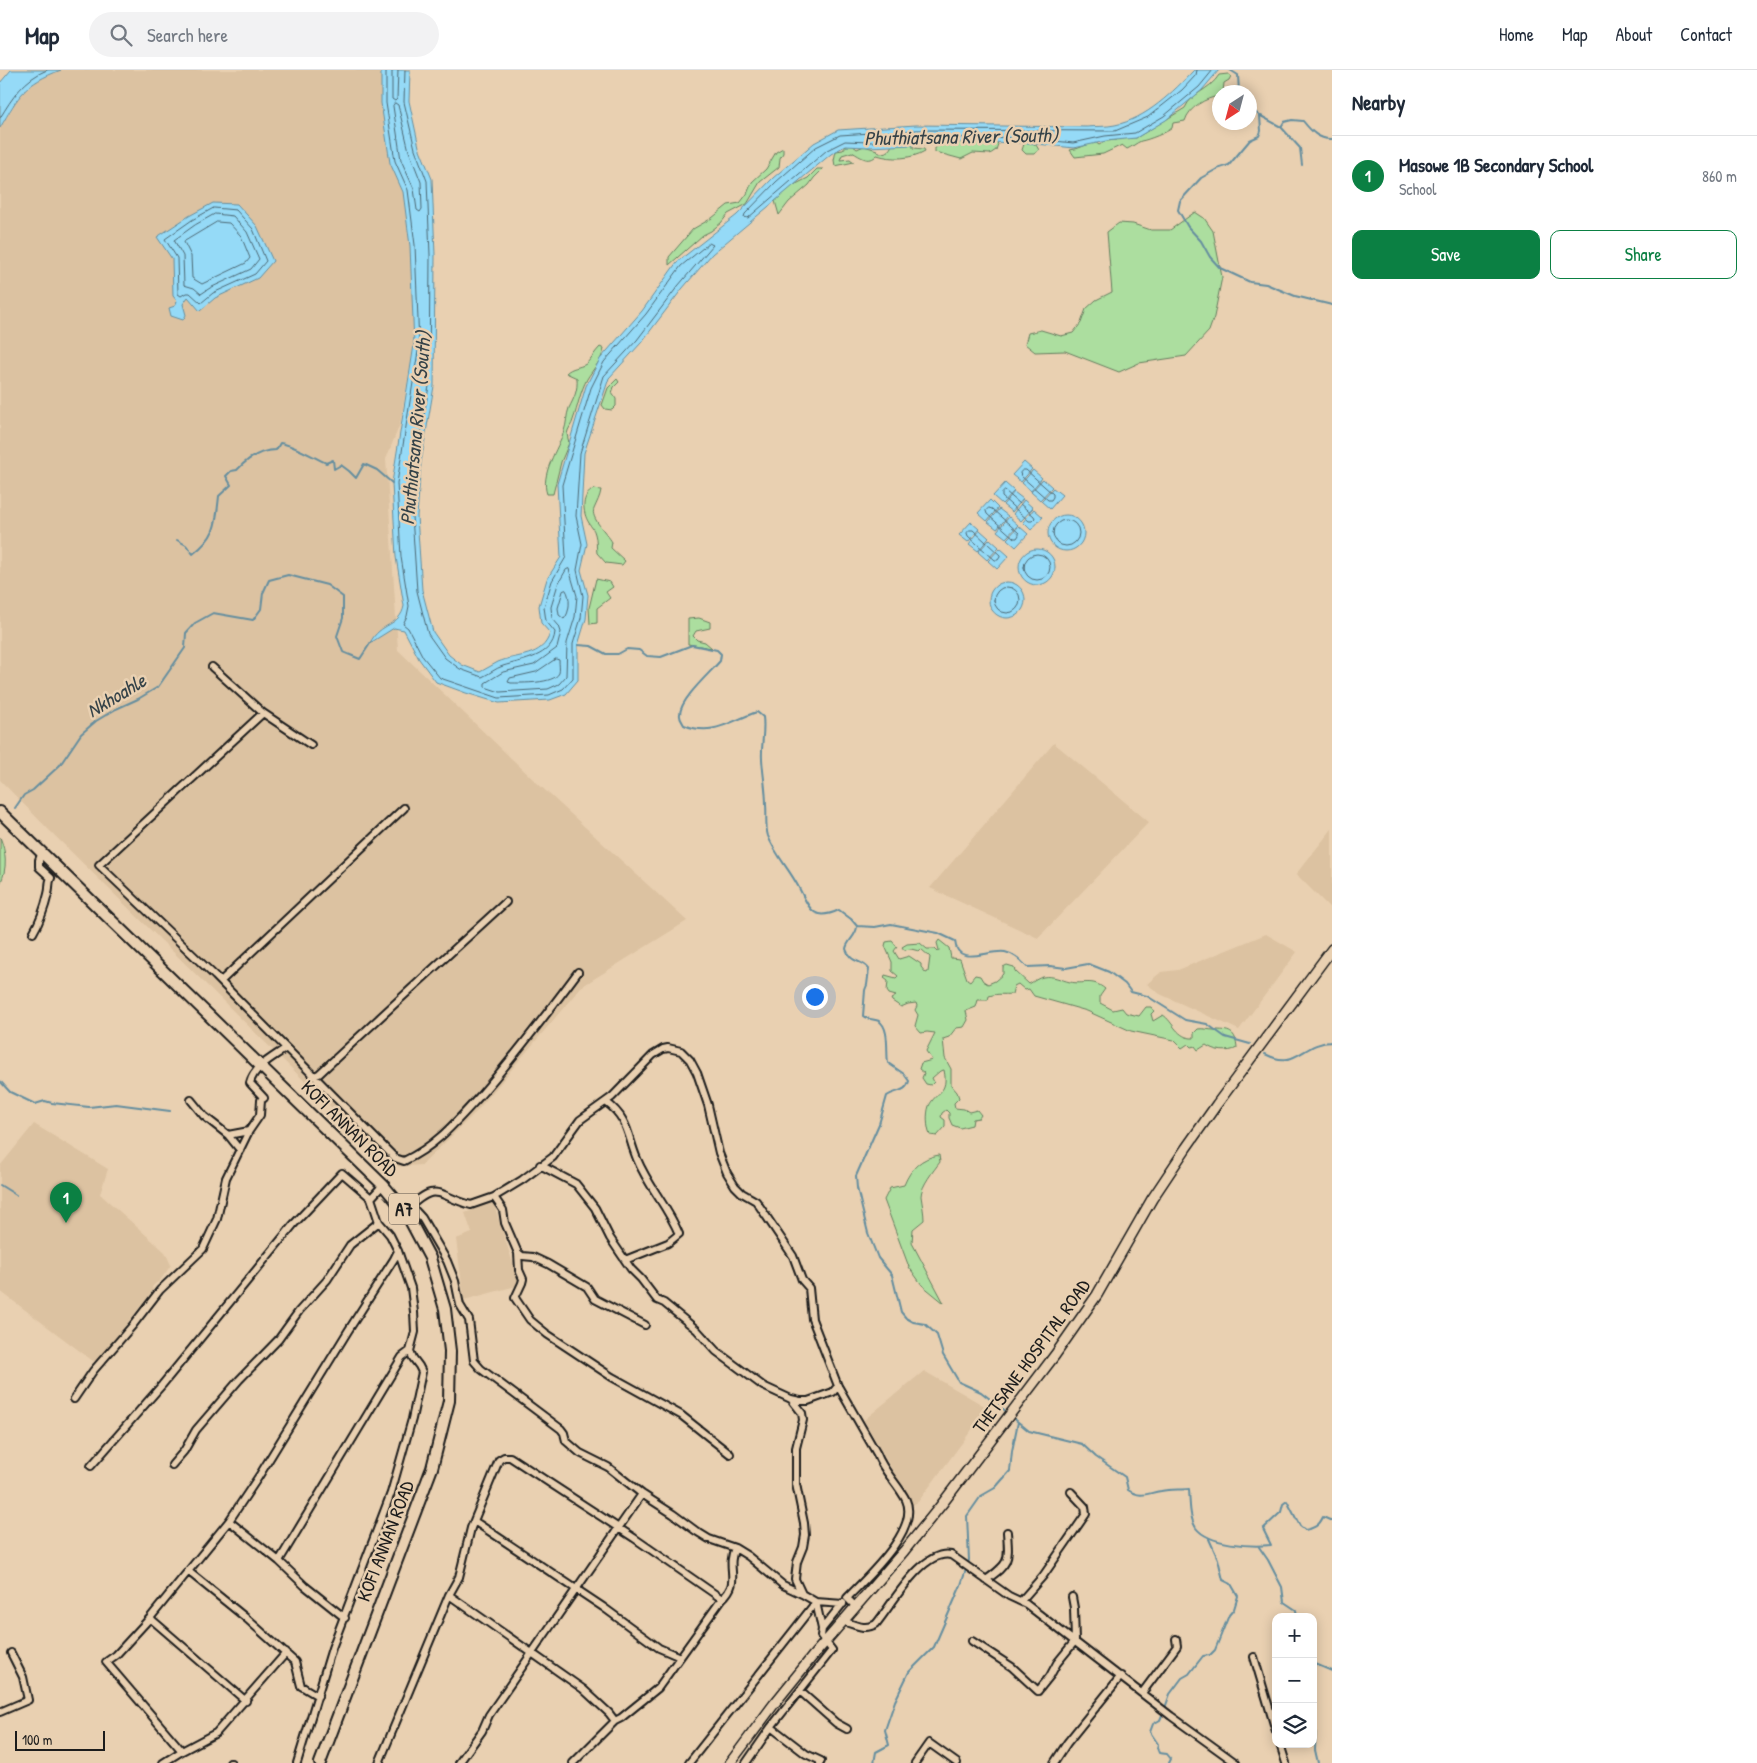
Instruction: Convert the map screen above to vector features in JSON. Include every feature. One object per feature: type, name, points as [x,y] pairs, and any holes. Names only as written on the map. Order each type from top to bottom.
[{"type":"main road","name":"KOFI ANNAN ROAD","points":[[0,812],[408,1209],[430,1258],[445,1308],[450,1350],[449,1401],[432,1468],[320,1763]]},
{"type":"main road","name":"THETSANE HOSPITAL ROAD","points":[[730,1763],[824,1642],[904,1551],[942,1504],[1055,1355],[1116,1263],[1152,1200],[1217,1104],[1332,949]]},
{"type":"street","points":[[212,667],[263,713],[311,745]]},
{"type":"street","points":[[263,713],[99,865],[221,981],[395,1158],[404,1161],[423,1152],[449,1130],[522,1047],[578,972]]},
{"type":"street","points":[[221,981],[404,808]]},
{"type":"street","points":[[33,933],[40,921],[50,891],[49,882],[51,878],[39,868],[42,852]]},
{"type":"street","points":[[314,1076],[320,1074],[506,902]]},
{"type":"street","points":[[74,1399],[93,1371],[133,1325],[160,1290],[203,1248],[217,1219],[226,1178],[249,1131],[260,1115],[261,1100],[264,1098],[250,1083],[251,1080],[262,1066],[286,1048]]},
{"type":"street","points":[[822,1629],[845,1601],[884,1558],[900,1536],[909,1516],[906,1501],[882,1466],[838,1386],[812,1319],[809,1288],[802,1280],[793,1256],[756,1201],[742,1193],[730,1178],[719,1153],[702,1086],[690,1060],[674,1048],[657,1051],[612,1097],[580,1120],[553,1157],[522,1180],[494,1197],[471,1205],[448,1195],[430,1192],[424,1194],[408,1209],[422,1218],[451,1271],[460,1305],[469,1320],[474,1361],[481,1369],[561,1429],[566,1441],[573,1449],[608,1467],[642,1494],[702,1535],[735,1548],[748,1556],[783,1585],[816,1602],[845,1601],[855,1606]]},
{"type":"street","points":[[191,1100],[204,1116],[228,1135],[240,1150]]},
{"type":"street","points":[[606,1102],[620,1116],[631,1139],[637,1159],[679,1234],[668,1243],[625,1260]]},
{"type":"street","points":[[228,1135],[249,1131]]},
{"type":"street","points":[[540,1165],[576,1184],[595,1208],[610,1238],[625,1260],[657,1300],[664,1303],[697,1330],[716,1351],[763,1386],[791,1399],[808,1401],[833,1392],[838,1386]]},
{"type":"street","points":[[91,1466],[162,1385],[293,1225],[342,1173],[371,1198],[379,1222],[390,1235],[398,1251],[411,1288],[415,1332],[410,1351],[422,1372],[412,1419],[391,1493],[332,1648],[297,1763]]},
{"type":"street","points":[[371,1198],[383,1185]]},
{"type":"street","points":[[494,1197],[503,1210],[505,1223],[518,1252],[519,1270],[523,1279],[515,1298],[530,1320],[547,1334],[612,1377],[681,1415],[730,1454]]},
{"type":"street","points":[[172,1465],[184,1451],[196,1430],[238,1380],[278,1340],[299,1311],[326,1280],[350,1245],[379,1222]]},
{"type":"street","points":[[182,1750],[106,1662],[116,1655],[150,1618],[229,1521],[268,1462],[398,1251]]},
{"type":"street","points":[[518,1252],[522,1256],[533,1257],[548,1264],[586,1287],[595,1299],[645,1325]]},
{"type":"street","points":[[279,1561],[402,1357],[410,1351]]},
{"type":"street","points":[[791,1399],[802,1413],[803,1420],[796,1448],[796,1484],[805,1535],[804,1547],[797,1562],[795,1579],[802,1594]]},
{"type":"street","points":[[379,1763],[458,1577],[474,1521],[499,1460],[504,1457],[510,1457],[722,1599]]},
{"type":"street","points":[[1021,1602],[1043,1576],[1086,1514],[1085,1507],[1072,1492]]},
{"type":"street","points":[[459,1763],[642,1494]]},
{"type":"street","points":[[229,1521],[345,1618]]},
{"type":"street","points":[[474,1521],[660,1648],[680,1657]]},
{"type":"street","points":[[986,1580],[1006,1564],[1009,1552],[1007,1532]]},
{"type":"street","points":[[573,1763],[615,1720],[621,1718],[658,1688],[722,1599],[730,1593],[732,1587],[730,1557],[735,1548]]},
{"type":"street","points":[[842,1621],[857,1626],[872,1626],[880,1620],[912,1574],[937,1557],[946,1554],[956,1557],[972,1571],[1021,1602],[1075,1641],[1171,1716],[1236,1763]]},
{"type":"street","points":[[188,1571],[286,1653],[295,1662],[301,1686],[318,1696]]},
{"type":"street","points":[[449,1596],[582,1688],[615,1720]]},
{"type":"street","points":[[972,1641],[1012,1667],[1038,1691],[1075,1641],[1072,1597]]},
{"type":"street","points":[[746,1763],[771,1727],[801,1692],[832,1650],[821,1636],[822,1629],[816,1602]]},
{"type":"street","points":[[689,1763],[816,1602]]},
{"type":"street","points":[[150,1618],[246,1700]]},
{"type":"street","points":[[1142,1693],[1177,1646],[1176,1639]]},
{"type":"street","points":[[0,1712],[28,1700],[23,1677],[10,1653]]},
{"type":"street","points":[[163,1763],[182,1750],[216,1733],[286,1653]]},
{"type":"street","points":[[1254,1657],[1272,1718]]},
{"type":"street","points":[[1054,1763],[1067,1743],[1121,1676]]},
{"type":"street","points":[[801,1692],[836,1723],[847,1729]]},
{"type":"street","points":[[771,1727],[801,1750],[821,1761],[820,1763]]},
{"type":"street","points":[[915,1763],[929,1744],[957,1763]]},
{"type":"street","points":[[1281,1748],[1286,1763]]},
{"type":"shaded area","points":[[61,70],[381,70],[381,103],[390,163],[403,192],[410,246],[414,345],[400,424],[386,459],[398,650],[535,781],[687,921],[581,987],[476,1112],[422,1165],[392,1167],[0,780],[0,128],[22,93],[40,78]]},
{"type":"shaded area","points":[[1054,743],[1149,822],[1038,938],[930,888]]},
{"type":"shaded area","points":[[1332,829],[1332,910],[1296,874]]},
{"type":"shaded area","points":[[1266,934],[1297,952],[1239,1030],[1160,994],[1147,984],[1161,972],[1178,970]]},
{"type":"shaded area","points":[[34,1124],[108,1169],[100,1194],[165,1252],[171,1265],[159,1282],[152,1287],[153,1290],[99,1360],[93,1361],[0,1291],[0,1166]]},
{"type":"shaded area","points":[[493,1202],[520,1285],[464,1300],[456,1239],[472,1233],[465,1213]]},
{"type":"shaded area","points":[[924,1371],[988,1408],[918,1502],[912,1505],[864,1420]]},
{"type":"green space","points":[[1228,74],[1231,76],[1224,85],[1212,85],[1212,98],[1194,107],[1185,121],[1173,123],[1172,128],[1162,134],[1141,141],[1127,149],[1122,145],[1103,154],[1075,157],[1070,150],[1095,142],[1099,145],[1106,141],[1117,140],[1119,137],[1136,138],[1185,108],[1192,99],[1219,75]]},
{"type":"green space","points":[[994,140],[998,144],[996,150],[990,154],[973,153],[961,159],[935,152],[935,148],[943,142]]},
{"type":"green space","points":[[1029,141],[1036,145],[1039,150],[1034,154],[1026,154],[1022,150],[1024,144]]},
{"type":"green space","points":[[913,144],[913,148],[924,149],[925,151],[908,157],[889,158],[877,155],[871,159],[862,158],[852,152],[842,155],[840,160],[850,159],[854,162],[835,166],[836,151],[843,150],[846,146],[852,145],[857,149],[864,146],[877,150],[879,153],[884,153],[892,145]]},
{"type":"green space","points":[[783,148],[779,167],[760,182],[747,204],[728,214],[721,223],[703,235],[669,265],[669,257],[693,229],[712,218],[728,205],[740,203],[747,194],[752,182],[766,169],[776,152]]},
{"type":"green space","points":[[817,169],[823,169],[809,185],[789,202],[779,215],[775,201],[792,186],[808,178]]},
{"type":"green space","points":[[1195,212],[1204,218],[1213,231],[1222,277],[1214,317],[1209,331],[1186,356],[1139,363],[1119,372],[1065,351],[1035,352],[1025,344],[1028,333],[1041,330],[1061,336],[1073,333],[1081,323],[1086,309],[1096,300],[1112,292],[1107,232],[1119,223],[1133,224],[1151,230],[1170,230]]},
{"type":"green space","points":[[600,347],[604,349],[603,353],[587,379],[567,434],[569,443],[561,462],[553,494],[547,494],[545,486],[548,470],[564,431],[568,411],[577,387],[577,378],[566,373],[586,364]]},
{"type":"green space","points":[[617,379],[619,382],[614,387],[612,393],[616,399],[616,406],[612,410],[605,409],[602,405],[608,388]]},
{"type":"green space","points":[[594,489],[601,490],[594,509],[594,517],[612,542],[611,548],[625,561],[622,565],[606,563],[597,553],[595,532],[587,519],[584,509],[587,495]]},
{"type":"green space","points":[[596,579],[610,582],[613,587],[606,592],[610,598],[597,608],[597,623],[590,624],[589,608]]},
{"type":"green space","points":[[699,618],[710,622],[710,628],[696,631],[693,636],[712,648],[688,644],[688,619]]},
{"type":"green space","points":[[0,837],[4,848],[5,860],[3,878],[0,884]]},
{"type":"green space","points":[[939,940],[949,948],[951,958],[960,959],[967,979],[970,981],[975,975],[980,976],[988,984],[995,981],[1003,974],[1003,967],[1007,965],[1014,967],[1015,971],[1029,984],[1039,978],[1054,977],[1075,983],[1096,984],[1105,989],[1100,996],[1100,1003],[1113,1010],[1122,1008],[1126,1013],[1139,1016],[1146,1007],[1151,1007],[1154,1011],[1151,1014],[1153,1021],[1163,1015],[1183,1036],[1194,1038],[1194,1033],[1198,1029],[1224,1030],[1233,1035],[1237,1048],[1221,1051],[1206,1045],[1198,1050],[1195,1046],[1191,1047],[1188,1044],[1182,1048],[1174,1040],[1131,1031],[1087,1011],[1034,996],[1029,989],[1025,990],[1018,984],[1014,986],[1012,994],[989,996],[988,1000],[978,1000],[976,1007],[966,1011],[968,1020],[964,1027],[956,1028],[949,1037],[943,1039],[945,1058],[951,1069],[951,1085],[959,1098],[954,1103],[955,1108],[964,1109],[969,1112],[977,1110],[981,1115],[979,1118],[973,1119],[972,1125],[960,1128],[952,1125],[949,1113],[946,1110],[942,1113],[941,1117],[945,1120],[945,1127],[937,1136],[930,1135],[927,1121],[928,1109],[945,1084],[944,1070],[932,1078],[934,1082],[931,1085],[926,1084],[922,1078],[924,1073],[919,1069],[921,1063],[932,1060],[926,1051],[935,1033],[921,1033],[915,1026],[918,1015],[915,1010],[916,1003],[901,1007],[892,1001],[891,999],[896,996],[889,994],[887,991],[888,981],[884,978],[885,975],[896,978],[898,976],[892,971],[892,962],[885,946],[886,942],[892,941],[897,947],[894,951],[899,959],[909,956],[921,964],[926,973],[928,972],[930,957],[921,949],[919,951],[904,950],[902,947],[907,944],[920,943],[927,949],[935,949],[938,952],[937,943]]},
{"type":"green space","points":[[939,1155],[940,1162],[923,1188],[921,1196],[924,1220],[913,1229],[912,1243],[944,1303],[922,1285],[909,1267],[884,1200],[890,1188],[904,1185],[917,1165],[933,1156]]},
{"type":"water","points":[[11,70],[61,70],[30,86],[12,107],[0,128],[0,83]]},
{"type":"water","name":"Phuthiatsana River (South)","points":[[381,70],[410,70],[409,101],[419,147],[432,179],[435,255],[434,386],[421,462],[417,516],[422,590],[433,632],[449,655],[462,665],[480,672],[505,659],[535,651],[547,641],[550,633],[541,623],[539,606],[547,579],[561,557],[557,484],[586,386],[600,359],[642,311],[677,262],[737,215],[773,178],[814,143],[838,130],[916,125],[1112,126],[1126,122],[1148,111],[1194,70],[1219,70],[1202,90],[1166,120],[1136,138],[1106,141],[1074,148],[1028,143],[980,142],[868,147],[845,146],[831,154],[712,254],[682,289],[641,343],[609,378],[584,453],[581,516],[587,544],[581,570],[588,595],[586,619],[578,645],[578,680],[566,694],[550,700],[499,703],[436,682],[419,659],[404,630],[394,628],[370,643],[379,631],[398,618],[404,606],[396,557],[392,483],[414,345],[410,246],[403,192],[390,163],[381,103]]},
{"type":"water","points":[[213,203],[237,204],[257,226],[273,261],[258,278],[215,298],[200,311],[188,297],[183,304],[186,315],[183,320],[171,316],[169,308],[175,306],[177,301],[173,296],[172,259],[157,237]]},
{"type":"water","points":[[1024,462],[1032,469],[1021,482],[1012,475]]},
{"type":"water","points":[[1033,470],[1042,478],[1031,491],[1022,483]]},
{"type":"water","points":[[1043,479],[1052,487],[1040,500],[1031,492]]},
{"type":"water","points":[[1005,483],[1014,491],[1002,504],[993,496]]},
{"type":"water","points":[[1053,488],[1062,495],[1050,509],[1041,501]]},
{"type":"water","points":[[1014,492],[1023,499],[1012,512],[1003,505]]},
{"type":"water","points":[[990,500],[998,508],[987,521],[978,513]]},
{"type":"water","points":[[1024,500],[1033,508],[1021,521],[1013,514]]},
{"type":"water","points":[[999,509],[1008,516],[997,529],[988,522]]},
{"type":"water","points":[[1034,509],[1043,517],[1031,530],[1023,522]]},
{"type":"water","points":[[1066,515],[1073,516],[1079,520],[1083,526],[1083,540],[1079,546],[1073,550],[1066,551],[1059,550],[1053,546],[1049,540],[1048,533],[1049,526],[1053,520],[1059,516]]},
{"type":"water","points":[[1009,517],[1018,525],[1006,538],[997,531]]},
{"type":"water","points":[[971,522],[979,529],[968,542],[959,535]]},
{"type":"water","points":[[1019,526],[1028,534],[1016,547],[1007,539]]},
{"type":"water","points":[[980,530],[989,538],[978,551],[969,544]]},
{"type":"water","points":[[990,539],[999,547],[987,560],[978,552]]},
{"type":"water","points":[[1000,548],[1009,556],[997,569],[988,561]]},
{"type":"water","points":[[1037,549],[1044,550],[1050,554],[1054,560],[1054,574],[1050,580],[1044,584],[1037,585],[1030,584],[1024,580],[1020,574],[1019,567],[1020,560],[1024,554],[1030,550]]},
{"type":"water","points":[[1007,582],[1014,583],[1020,587],[1024,593],[1024,607],[1020,613],[1014,617],[1007,618],[1000,617],[994,613],[990,607],[989,600],[990,593],[994,587],[1000,583]]},
{"type":"waterway","points":[[1230,70],[1238,75],[1239,85]]},
{"type":"waterway","points":[[1257,114],[1260,116],[1261,131],[1259,136],[1250,140],[1229,165],[1201,178],[1180,201],[1178,210],[1188,227],[1201,241],[1210,257],[1220,268],[1250,282],[1266,284],[1295,296],[1332,305]]},
{"type":"waterway","points":[[1261,116],[1281,127],[1284,122],[1292,120],[1303,121],[1319,136],[1332,139]]},
{"type":"waterway","points":[[1281,127],[1300,148],[1302,165]]},
{"type":"waterway","name":"Phuthiatsana River (South)","points":[[177,540],[186,545],[193,554],[201,548],[214,529],[219,496],[231,485],[226,476],[255,456],[270,450],[276,450],[280,443],[326,463],[333,460],[334,469],[341,465],[356,478],[364,464],[377,470],[392,483]]},
{"type":"waterway","name":"Nkhoahle","points":[[15,808],[24,795],[33,790],[60,765],[81,734],[96,721],[158,687],[185,648],[186,633],[195,623],[213,613],[253,620],[261,609],[263,593],[269,580],[288,575],[327,585],[343,597],[343,618],[337,636],[343,652],[360,659],[371,642]]},
{"type":"waterway","points":[[578,645],[591,646],[606,654],[618,654],[627,649],[639,650],[647,656],[661,657],[692,645],[717,650],[721,654],[720,661],[690,693],[685,701],[680,714],[684,725],[694,728],[713,729],[757,712],[763,717],[762,759],[768,836],[808,906],[822,915],[839,910],[857,926],[846,949],[853,959],[869,969],[863,1016],[879,1021],[882,1024],[886,1034],[888,1063],[904,1074],[909,1081],[905,1088],[887,1096],[879,1124],[856,1176],[868,1233],[878,1258],[892,1275],[901,1312],[913,1322],[925,1324],[937,1335],[943,1355],[959,1382],[981,1392],[990,1399]]},
{"type":"waterway","points":[[857,926],[875,927],[891,924],[938,933],[955,941],[957,949],[961,954],[975,956],[1005,952],[1015,956],[1027,967],[1050,966],[1066,968],[1088,964],[1109,972],[1125,984],[1131,992],[1147,996],[1185,1020],[1207,1024],[1225,1037],[1250,1044]]},
{"type":"waterway","points":[[1265,1054],[1276,1058],[1292,1058],[1313,1046],[1332,1042]]},
{"type":"waterway","points":[[0,1081],[10,1092],[35,1104],[45,1101],[89,1107],[116,1104],[170,1111]]},
{"type":"waterway","points":[[0,1185],[16,1195]]},
{"type":"waterway","points":[[998,1405],[1007,1412]]},
{"type":"waterway","points":[[1012,1417],[1029,1431],[1082,1444],[1096,1457],[1125,1477],[1128,1490],[1133,1493],[1144,1495],[1164,1490],[1189,1489],[1191,1514],[1194,1524],[1202,1534],[1210,1538],[1231,1544],[1271,1545],[1263,1529],[1281,1512],[1283,1504],[1287,1501],[1300,1526],[1305,1530],[1316,1526],[1323,1517],[1332,1521]]},
{"type":"waterway","points":[[874,1763],[876,1752],[889,1745],[885,1730],[895,1701],[909,1672],[934,1647],[961,1585],[969,1560],[967,1516],[981,1496],[995,1488],[1010,1471],[1018,1422]]},
{"type":"waterway","points":[[1165,1708],[1170,1694],[1182,1678],[1189,1674],[1203,1656],[1210,1655],[1215,1650],[1238,1596],[1231,1584],[1223,1580],[1218,1559],[1209,1539]]},
{"type":"waterway","points":[[1259,1547],[1282,1587],[1284,1602],[1296,1610],[1296,1613]]},
{"type":"waterway","points":[[1317,1665],[1332,1671]]},
{"type":"waterway","points":[[1163,1713],[1160,1720],[1153,1724],[1150,1732],[1158,1744],[1159,1753],[1167,1754],[1171,1759],[1169,1763]]},
{"type":"waterway","points":[[1315,1748],[1318,1763]]},
{"type":"place","name":"Masowe 1B Secondary School","points":[[66,1223]]}]
